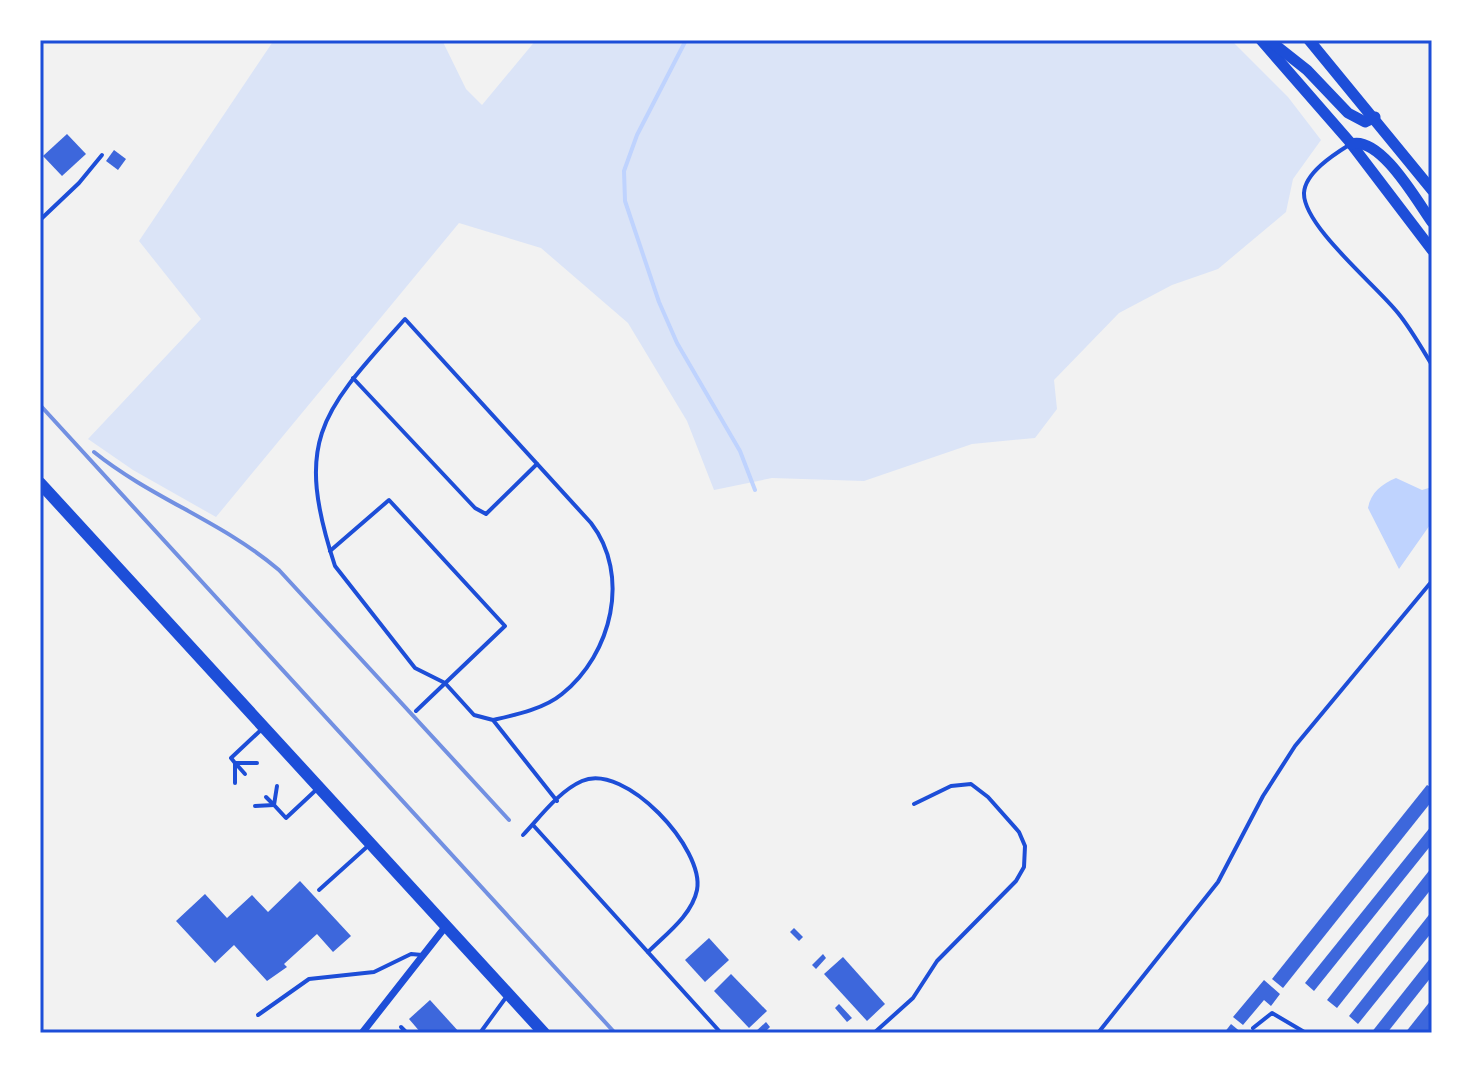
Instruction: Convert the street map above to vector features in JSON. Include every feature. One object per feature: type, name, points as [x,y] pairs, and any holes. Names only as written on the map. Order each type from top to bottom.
[{"type":"main road","points":[[1261,40],[1351,144],[1432,250]]},
{"type":"main road","points":[[1268,40],[1307,70],[1354,118],[1365,122],[1375,117]]},
{"type":"main road","points":[[1309,40],[1432,190]]},
{"type":"main road","points":[[1351,144],[1361,142],[1376,149],[1432,222]]},
{"type":"main road","points":[[40,483],[544,1033]]},
{"type":"street","points":[[362,1033],[446,926]]},
{"type":"lane","points":[[1351,144],[1312,174],[1304,194],[1306,204],[1312,218],[1328,238],[1400,315],[1432,365]]},
{"type":"lane","points":[[40,220],[79,183],[102,155]]},
{"type":"lane","points":[[405,319],[537,464],[601,536],[611,560],[614,599],[599,642],[571,685],[544,704],[493,720],[474,715],[445,683],[415,668],[335,566],[314,459],[334,404],[405,319]]},
{"type":"lane","points":[[353,378],[475,508],[486,514],[537,464]]},
{"type":"lane","points":[[330,551],[389,500],[505,626],[416,711]]},
{"type":"lane","points":[[1098,1033],[1218,882],[1263,796],[1295,746],[1432,581]]},
{"type":"lane","points":[[493,720],[557,801]]},
{"type":"lane","points":[[245,774],[231,758],[264,727]]},
{"type":"lane","points":[[235,763],[257,763]]},
{"type":"lane","points":[[235,763],[235,783]]},
{"type":"lane","points":[[523,835],[582,781],[592,778],[622,783],[636,793],[692,854],[699,877],[695,898],[685,914],[648,952]]},
{"type":"lane","points":[[874,1033],[913,998],[947,948],[1016,881],[1026,857],[1019,832],[988,797],[971,784],[951,786],[914,804]]},
{"type":"lane","points":[[274,805],[277,786]]},
{"type":"lane","points":[[266,797],[286,818],[319,787]]},
{"type":"lane","points":[[255,806],[274,805]]},
{"type":"lane","points":[[533,825],[721,1033]]},
{"type":"lane","points":[[319,890],[371,844]]},
{"type":"lane","points":[[258,1015],[309,979],[374,972],[411,954],[425,955]]},
{"type":"lane","points":[[480,1033],[508,994]]},
{"type":"lane","points":[[1253,1028],[1272,1013],[1306,1033]]},
{"type":"lane","points":[[401,1027],[407,1033]]},
{"type":"shaded area","points":[[274,40],[442,40],[466,89],[482,105],[536,40],[1231,40],[1288,97],[1321,140],[1293,179],[1286,212],[1218,269],[1172,285],[1119,313],[1054,380],[1057,409],[1035,438],[972,444],[864,481],[772,478],[714,490],[687,421],[628,323],[541,248],[459,223],[216,517],[133,470],[88,439],[201,319],[139,241]]},
{"type":"water","points":[[1396,478],[1422,490],[1432,487],[1432,522],[1399,569],[1368,508],[1378,489]]},
{"type":"building","points":[[67,134],[86,154],[62,176],[43,156]]},
{"type":"building","points":[[114,150],[126,159],[118,170],[106,161]]},
{"type":"building","points":[[1427,785],[1432,788],[1432,801],[1283,988],[1272,979]]},
{"type":"building","points":[[1432,825],[1432,844],[1314,991],[1305,983]]},
{"type":"building","points":[[1432,867],[1432,888],[1337,1008],[1327,1000]]},
{"type":"building","points":[[300,881],[351,936],[333,952],[317,934],[284,964],[287,967],[267,981],[234,945],[215,963],[176,921],[205,894],[227,918],[252,895],[268,912]]},
{"type":"building","points":[[1432,911],[1432,932],[1358,1024],[1349,1016]]},
{"type":"building","points":[[794,928],[803,937],[799,941],[790,932]]},
{"type":"building","points":[[709,938],[729,960],[705,982],[685,960]]},
{"type":"building","points":[[823,954],[826,958],[816,969],[812,965]]},
{"type":"building","points":[[1432,956],[1432,976],[1387,1033],[1371,1033]]},
{"type":"building","points":[[843,957],[885,1004],[867,1021],[824,974]]},
{"type":"building","points":[[731,974],[767,1011],[749,1028],[714,991]]},
{"type":"building","points":[[1264,980],[1280,994],[1271,1006],[1264,1000],[1243,1025],[1233,1017]]},
{"type":"building","points":[[1432,999],[1432,1032],[1405,1033]]},
{"type":"building","points":[[430,1000],[460,1033],[421,1033],[409,1019]]},
{"type":"building","points":[[839,1004],[852,1018],[847,1022],[835,1008]]},
{"type":"building","points":[[766,1022],[770,1027],[764,1033],[754,1033]]},
{"type":"building","points":[[1231,1024],[1242,1033],[1224,1033]]},
{"type":"waterway","points":[[686,40],[637,135],[624,171],[625,201],[659,302],[677,343],[740,451],[755,490]]},
{"type":"railway","points":[[40,405],[615,1033]]},
{"type":"railway","points":[[94,452],[139,483],[234,538],[279,570],[509,820]]}]
